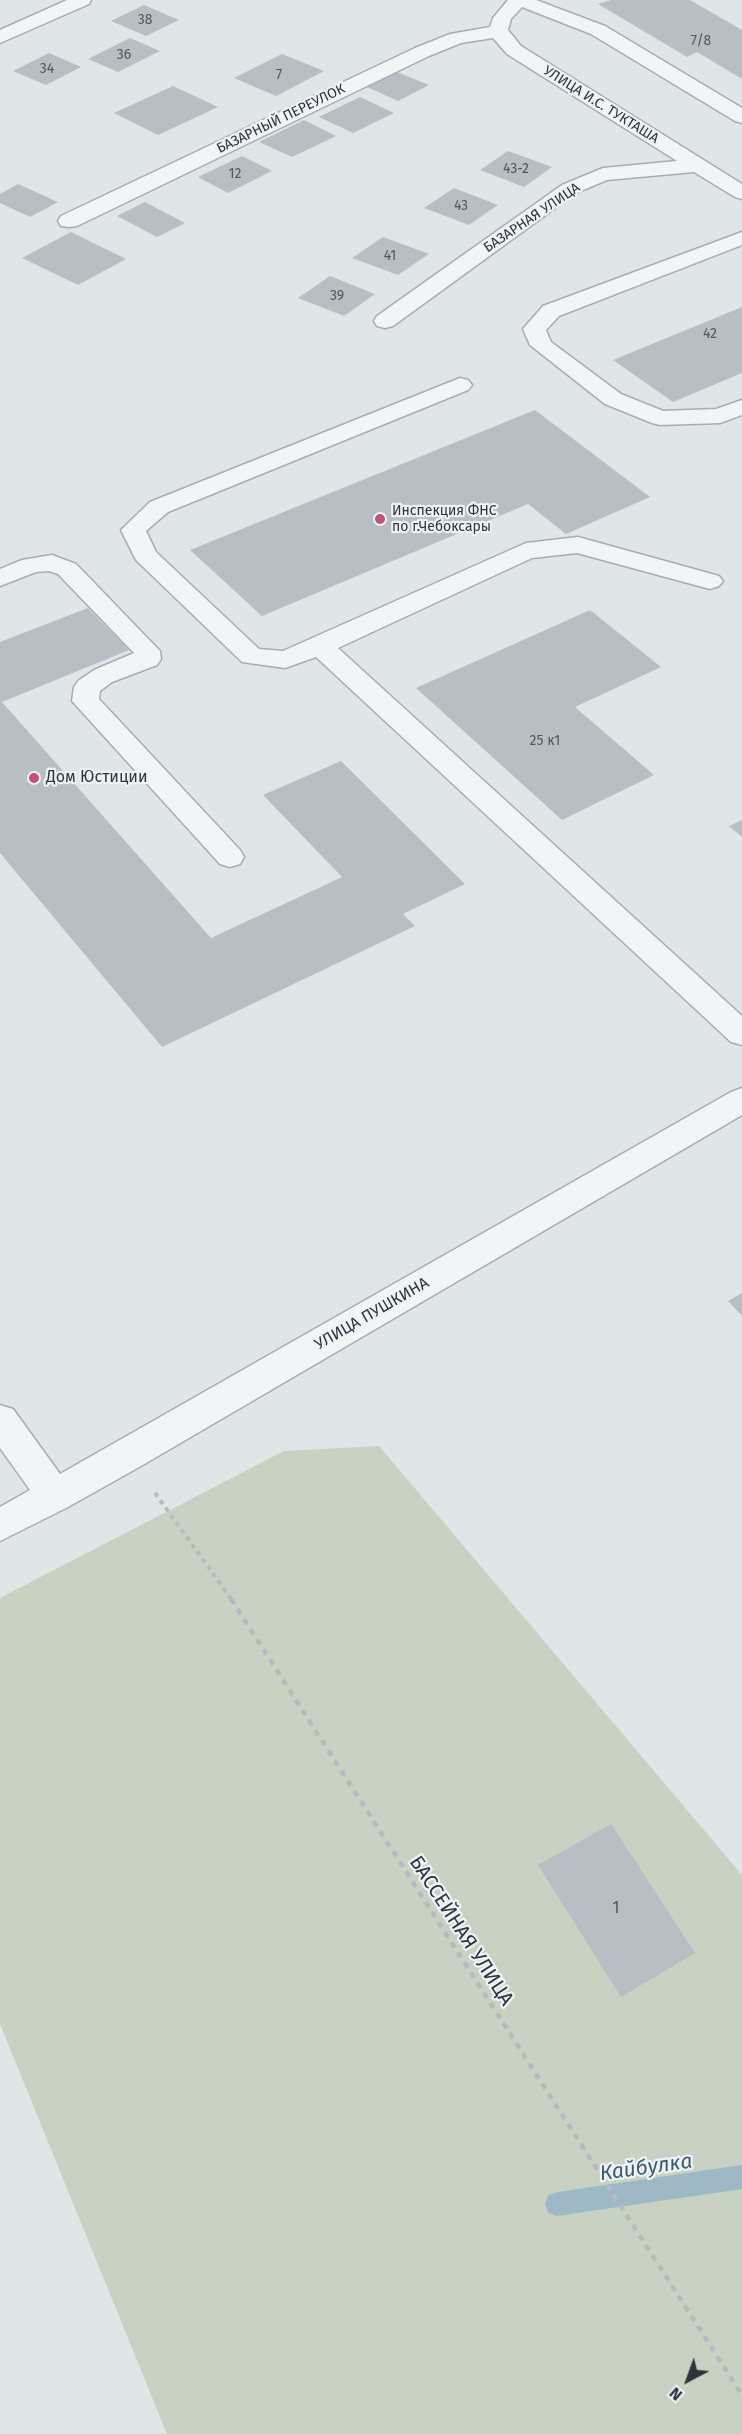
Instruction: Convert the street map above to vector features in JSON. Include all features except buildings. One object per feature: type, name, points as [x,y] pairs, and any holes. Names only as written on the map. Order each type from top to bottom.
[{"type":"street","points":[[0,37],[82,0]]},
{"type":"street","points":[[498,31],[502,18],[519,0],[598,30],[742,117]]},
{"type":"street","name":"УЛИЦА И.С. ТУКТАША","points":[[498,31],[514,50],[742,193]]},
{"type":"street","name":"БАЗАРНЫЙ ПЕРЕУЛОК","points":[[69,221],[422,52],[457,38],[498,31]]},
{"type":"street","name":"БАЗАРНАЯ УЛИЦА","points":[[385,321],[569,189],[603,174],[698,165]]},
{"type":"street","points":[[742,238],[551,311],[534,329],[541,345],[613,399],[660,418],[720,416],[742,407]]},
{"type":"street","points":[[460,385],[159,507],[134,530],[145,555],[251,656],[285,660],[526,551],[578,545],[710,581]]},
{"type":"street","points":[[0,578],[31,565],[52,563],[67,568],[147,651],[148,658],[103,676],[87,687],[85,701],[230,857]]},
{"type":"street","points":[[320,646],[742,1034]]},
{"type":"street","name":"УЛИЦА ПУШКИНА","points":[[0,1525],[55,1496],[742,1100]]},
{"type":"street","points":[[0,1420],[55,1496]]},
{"type":"path","name":"БАССЕЙНАЯ УЛИЦА","points":[[151,1486],[238,1609],[742,2395]]},
{"type":"green space","points":[[379,1446],[742,1875],[742,2434],[167,2434],[0,2024],[0,1598],[284,1451]]},
{"type":"waterway","name":"Кайбулка","points":[[557,2204],[742,2177]]},
{"type":"place","name":"Инспекция ФНС по г.Чебоксары","points":[[380,519]]},
{"type":"place","name":"Дом Юстиции","points":[[34,778]]}]
